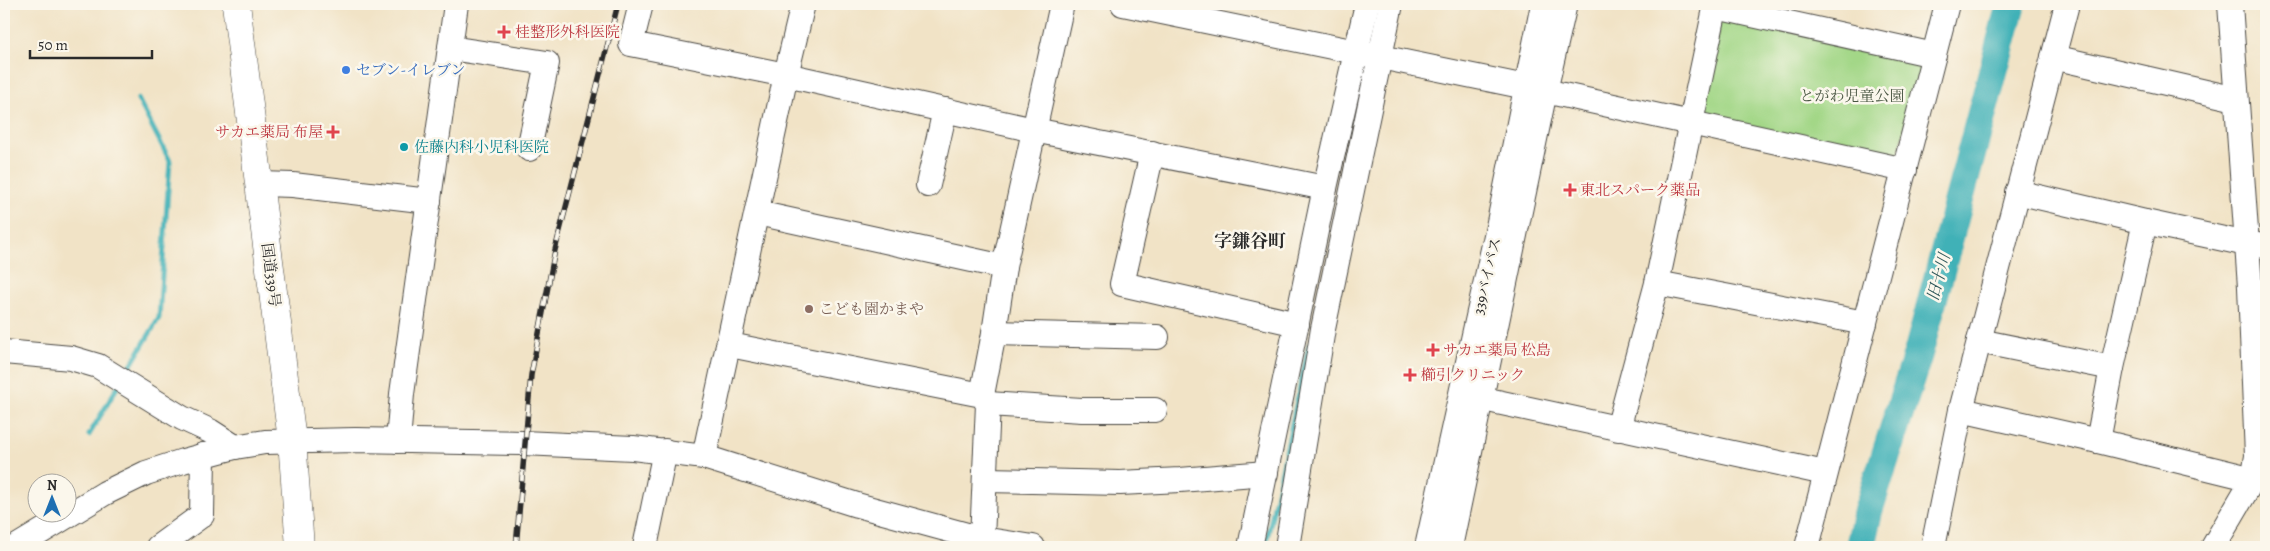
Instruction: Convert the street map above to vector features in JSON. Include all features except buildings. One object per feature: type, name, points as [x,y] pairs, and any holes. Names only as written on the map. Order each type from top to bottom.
[{"type":"highway","name":"国道339号","points":[[236,4],[292,440],[300,547]]},
{"type":"street","points":[[398,441],[402,394],[456,4]]},
{"type":"street","points":[[641,4],[631,44],[786,75],[1034,130],[1325,188]]},
{"type":"street","points":[[704,457],[803,4]]},
{"type":"street","points":[[982,539],[985,480],[985,400],[994,333],[1004,267],[1062,4]]},
{"type":"street","points":[[1123,4],[1905,170]]},
{"type":"street","points":[[1250,547],[1325,188],[1367,4]]},
{"type":"street","points":[[1287,547],[1323,329],[1391,4]]},
{"type":"street","name":"339バイパス","points":[[1427,547],[1470,396],[1535,90],[1543,4]]},
{"type":"street","points":[[1535,90],[1565,4]]},
{"type":"street","points":[[1807,547],[1947,4]]},
{"type":"street","points":[[1933,547],[1961,410],[2067,4]]},
{"type":"street","points":[[2213,547],[2253,479],[2258,456],[2256,245],[2236,99],[2230,4]]},
{"type":"street","points":[[1618,429],[1657,283],[1716,5],[1934,55]]},
{"type":"street","points":[[450,48],[547,63],[529,149]]},
{"type":"street","points":[[2053,57],[2236,99]]},
{"type":"street","points":[[928,184],[946,110]]},
{"type":"street","points":[[1152,153],[1122,284],[1297,324]]},
{"type":"street","points":[[260,184],[293,184],[429,201]]},
{"type":"street","points":[[2017,192],[2144,222],[2256,245]]},
{"type":"street","points":[[757,213],[1004,267]]},
{"type":"street","points":[[2098,441],[2144,222]]},
{"type":"street","points":[[1657,283],[1865,323]]},
{"type":"street","points":[[994,333],[1157,337]]},
{"type":"street","points":[[1979,341],[2112,368]]},
{"type":"street","points":[[730,345],[985,400],[1082,410],[1155,410]]},
{"type":"street","points":[[4,352],[71,358],[98,366],[182,418],[210,431],[235,447]]},
{"type":"street","points":[[1450,547],[1470,396],[1825,473]]},
{"type":"street","points":[[1961,410],[2253,479]]},
{"type":"street","points":[[16,547],[146,472],[235,447],[292,440],[524,443],[665,451],[704,457],[790,482],[857,506],[982,539],[1033,547]]},
{"type":"street","points":[[645,547],[665,451]]},
{"type":"street","points":[[158,547],[202,515],[203,455]]},
{"type":"street","points":[[985,480],[1120,483],[1266,473]]},
{"type":"green space","name":"とがわ児童公園","points":[[1721,17],[1923,58],[1897,159],[1701,117]]},
{"type":"waterway","name":"旧十川","points":[[1860,547],[1868,511],[1918,354],[2011,4]]},
{"type":"waterway","points":[[125,375],[159,318],[170,161],[138,99]]},
{"type":"waterway","points":[[1267,539],[1309,345]]},
{"type":"waterway","points":[[89,435],[118,386]]},
{"type":"railway","points":[[516,547],[531,375],[555,250],[618,4]]},
{"type":"place","name":"桂整形外科医院","points":[[504,32]]},
{"type":"place","name":"セブン-イレブン","points":[[346,70]]},
{"type":"place","name":"サカエ薬局 布屋","points":[[333,132]]},
{"type":"place","name":"佐藤内科小児科医院","points":[[404,147]]},
{"type":"place","name":"東北スパーク薬品","points":[[1570,190]]},
{"type":"place","name":"こども園かまや","points":[[809,309]]},
{"type":"place","name":"サカエ薬局 松島","points":[[1433,350]]},
{"type":"place","name":"櫛引クリニック","points":[[1410,375]]},
{"type":"district","name":"字鎌谷町","points":[[1250,241]]}]
